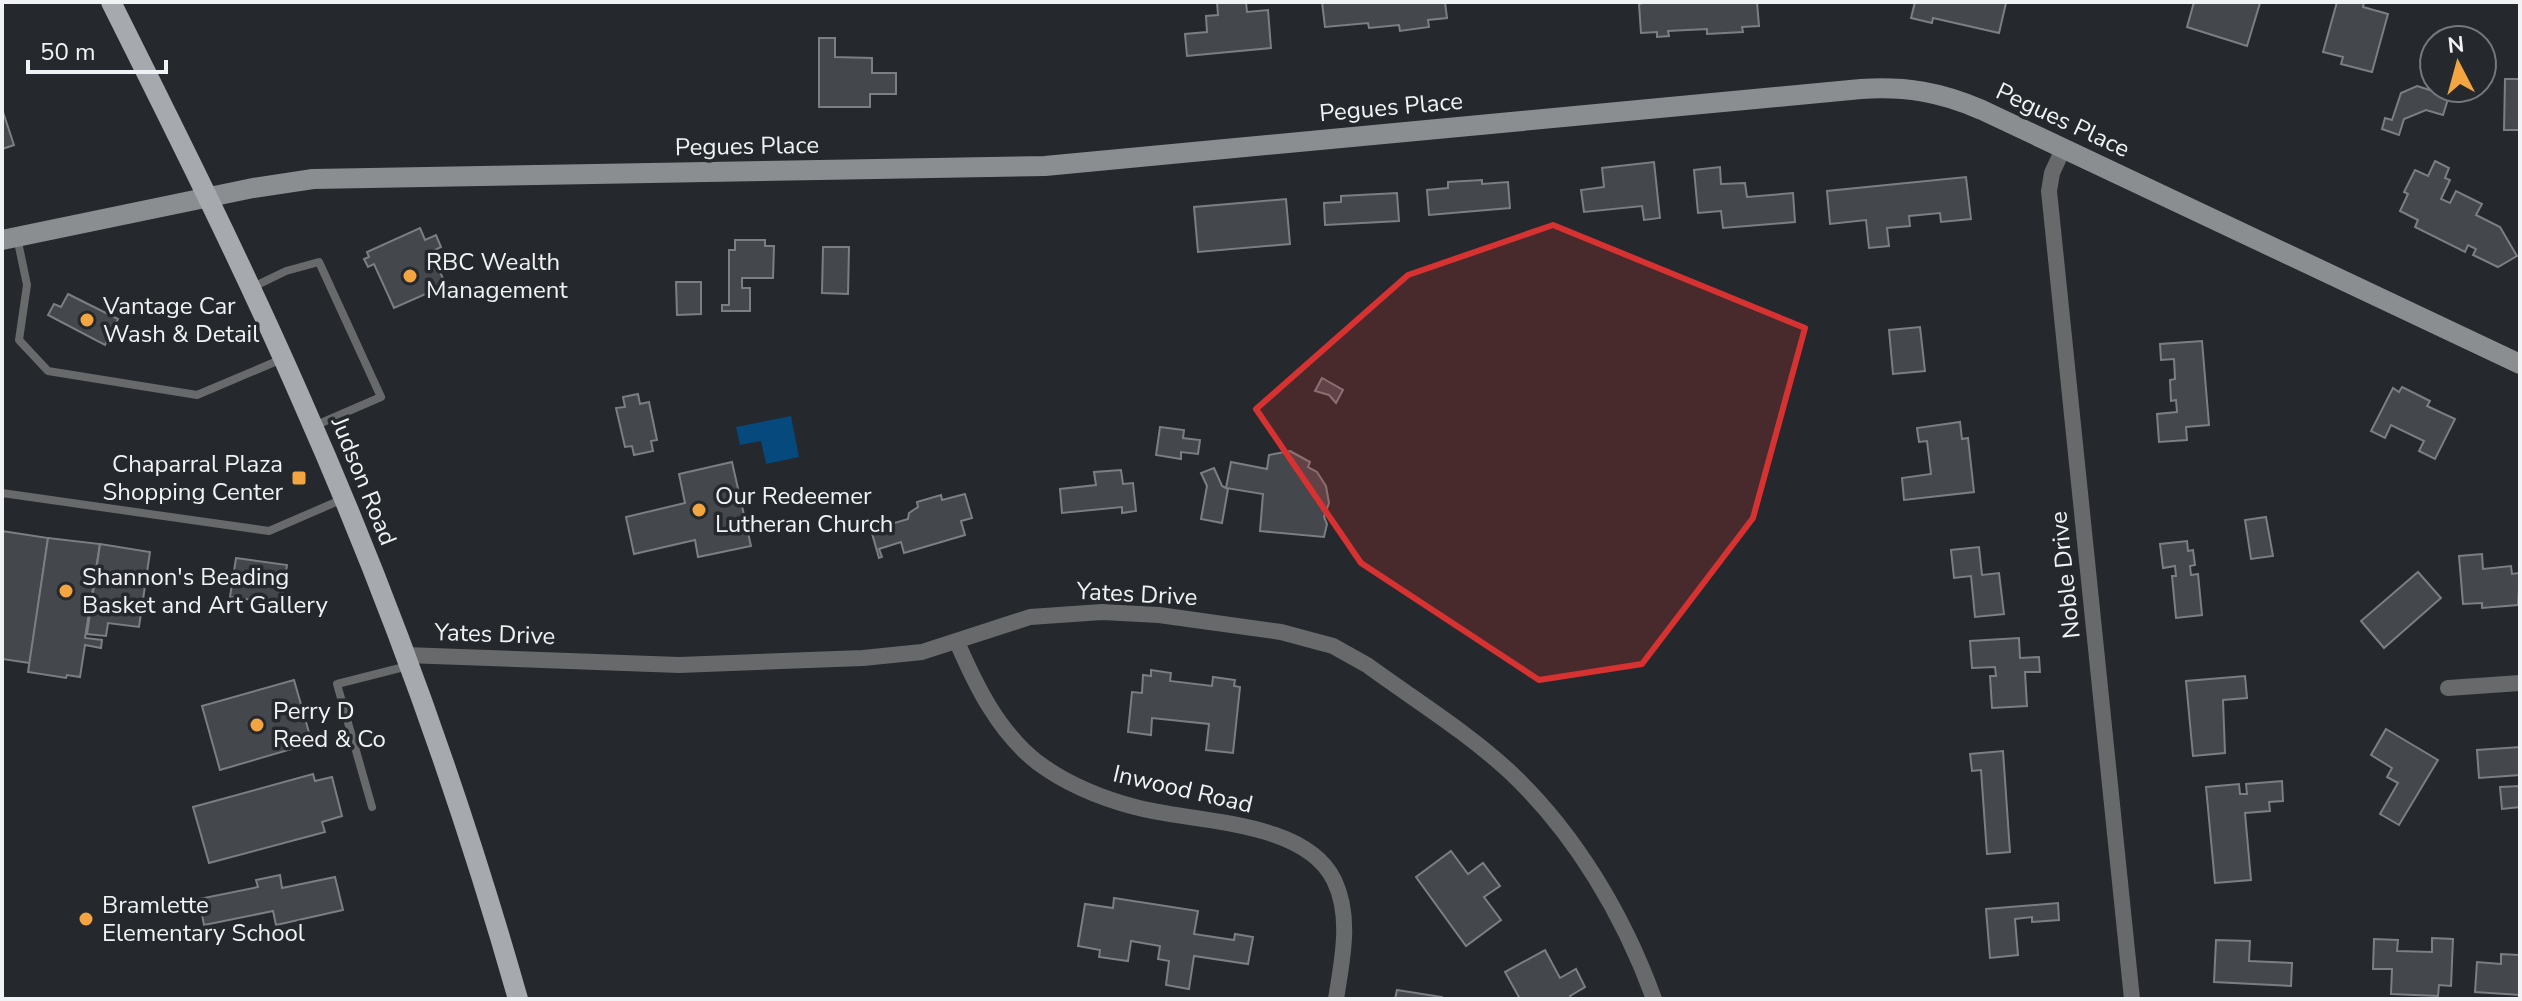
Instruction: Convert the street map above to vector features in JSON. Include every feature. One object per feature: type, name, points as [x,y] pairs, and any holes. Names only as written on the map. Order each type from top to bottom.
[{"type":"main road","name":"Judson Road","points":[[111,2],[208,197],[344,499],[407,660],[476,861],[518,999]]},
{"type":"street","name":"Pegues Place","points":[[9,239],[278,183],[339,178],[1045,166],[1893,87],[1933,92],[1964,102],[2520,364]]},
{"type":"street","name":"Noble Drive","points":[[2063,149],[2052,173],[2049,191],[2132,999]]},
{"type":"street","name":"Yates Drive","points":[[407,660],[679,665],[895,655],[922,652],[1030,617],[1102,612],[1159,615],[1317,640],[1349,653],[1476,743],[1511,773],[1577,851],[1636,953],[1654,999]]},
{"type":"street","name":"Inwood Road","points":[[957,642],[973,681],[997,719],[1036,761],[1060,777],[1137,808],[1274,835],[1306,850],[1323,863],[1339,892],[1344,922],[1336,999]]},
{"type":"street","points":[[2448,688],[2520,683]]},
{"type":"lane","points":[[9,239],[27,285],[19,340],[48,371],[197,395],[283,359]]},
{"type":"lane","points":[[250,288],[286,271],[319,262],[381,397],[313,426]]},
{"type":"lane","points":[[2,493],[269,531],[344,499]]},
{"type":"lane","points":[[372,807],[337,684],[407,660]]},
{"type":"highlighted area","points":[[1553,225],[1805,328],[1753,518],[1642,664],[1539,680],[1361,563],[1256,409],[1408,275]]},
{"type":"shaded area","points":[[791,416],[799,457],[766,464],[761,441],[740,445],[736,427]]},
{"type":"building","points":[[1217,2],[1246,2],[1247,12],[1268,10],[1271,48],[1187,56],[1185,34],[1207,32],[1206,16],[1218,15]]},
{"type":"building","points":[[1322,2],[1445,2],[1447,18],[1428,20],[1429,27],[1400,31],[1399,25],[1369,28],[1368,23],[1325,27]]},
{"type":"building","points":[[1757,2],[1759,26],[1742,27],[1743,32],[1707,34],[1707,29],[1668,31],[1669,36],[1657,37],[1657,32],[1641,33],[1639,4]]},
{"type":"building","points":[[1915,2],[2006,3],[1999,33],[1933,18],[1932,23],[1911,18]]},
{"type":"building","points":[[2194,2],[2260,3],[2247,46],[2187,27]]},
{"type":"building","points":[[2337,2],[2364,2],[2363,7],[2388,14],[2372,72],[2341,64],[2343,57],[2323,52]]},
{"type":"building","points":[[819,38],[835,38],[835,57],[872,58],[872,73],[896,73],[896,94],[870,94],[870,107],[819,107]]},
{"type":"building","points":[[2505,79],[2520,79],[2520,130],[2504,130]]},
{"type":"building","points":[[2418,86],[2418,104],[2446,104],[2443,115],[2426,110],[2404,119],[2399,135],[2382,129],[2385,118],[2392,120],[2401,93]]},
{"type":"building","points":[[2,109],[14,145],[2,149]]},
{"type":"building","points":[[2435,161],[2449,168],[2445,178],[2450,180],[2441,199],[2450,203],[2456,191],[2482,204],[2476,215],[2500,227],[2517,256],[2498,267],[2473,255],[2476,249],[2468,245],[2465,252],[2415,227],[2418,220],[2400,211],[2408,194],[2404,192],[2415,170],[2428,176]]},
{"type":"building","points":[[1654,162],[1660,218],[1644,220],[1642,206],[1584,212],[1581,190],[1604,187],[1602,168]]},
{"type":"building","points":[[1720,167],[1721,184],[1745,183],[1747,197],[1793,193],[1795,222],[1723,228],[1721,211],[1698,213],[1694,170]]},
{"type":"building","points":[[1966,177],[1971,219],[1941,222],[1940,213],[1909,216],[1910,226],[1887,228],[1889,246],[1869,248],[1866,220],[1830,224],[1827,191]]},
{"type":"building","points":[[1482,180],[1482,184],[1508,182],[1510,208],[1429,215],[1427,190],[1448,188],[1448,182]]},
{"type":"building","points":[[1397,193],[1399,221],[1325,225],[1324,203],[1341,202],[1341,196]]},
{"type":"building","points":[[1286,199],[1290,244],[1198,252],[1194,207]]},
{"type":"building","name":"RBC Wealth Management","points":[[420,228],[425,240],[436,235],[441,247],[431,252],[446,285],[394,308],[374,264],[368,267],[364,259],[369,257],[367,252]]},
{"type":"building","points":[[735,240],[765,240],[765,246],[774,246],[773,278],[742,278],[742,288],[750,288],[750,311],[722,311],[722,305],[729,305],[729,250],[735,250]]},
{"type":"building","points":[[823,247],[849,247],[848,294],[822,293]]},
{"type":"building","points":[[676,282],[701,282],[701,314],[677,315]]},
{"type":"building","name":"Vantage Car Wash & Detail","points":[[68,294],[118,319],[105,345],[48,315],[54,304],[61,307]]},
{"type":"building","points":[[1920,327],[1925,371],[1893,374],[1889,330]]},
{"type":"building","points":[[2202,341],[2209,425],[2186,427],[2187,440],[2159,442],[2157,414],[2177,412],[2176,400],[2171,401],[2170,380],[2175,379],[2174,359],[2161,360],[2160,344]]},
{"type":"building","points":[[1322,378],[1343,390],[1336,403],[1329,395],[1315,391]]},
{"type":"building","points":[[2402,387],[2430,401],[2427,406],[2455,419],[2435,459],[2419,451],[2424,441],[2391,425],[2385,438],[2371,431],[2393,388],[2399,392]]},
{"type":"building","points":[[638,394],[640,404],[649,402],[657,440],[651,441],[653,451],[634,455],[632,446],[625,447],[616,408],[625,407],[623,397]]},
{"type":"building","points":[[1960,422],[1962,439],[1968,438],[1974,492],[1904,500],[1902,478],[1931,474],[1927,441],[1919,442],[1917,428]]},
{"type":"building","points":[[1160,427],[1184,430],[1183,438],[1200,440],[1198,454],[1181,452],[1181,459],[1156,455]]},
{"type":"building","points":[[1290,451],[1310,462],[1308,467],[1317,472],[1326,486],[1329,503],[1324,517],[1327,524],[1324,537],[1260,531],[1263,494],[1226,488],[1231,462],[1267,469],[1269,455]]},
{"type":"building","name":"Our Redeemer Lutheran Church","points":[[732,462],[751,546],[698,557],[695,540],[634,554],[626,517],[685,503],[679,474]]},
{"type":"building","points":[[1214,468],[1222,486],[1228,489],[1222,523],[1201,519],[1207,486],[1201,473]]},
{"type":"building","points":[[1121,470],[1123,484],[1133,483],[1136,511],[1122,513],[1122,507],[1062,513],[1060,489],[1096,485],[1094,472]]},
{"type":"building","points":[[965,494],[972,518],[961,521],[965,535],[904,553],[901,542],[879,549],[882,557],[879,558],[871,530],[908,519],[909,513],[918,507],[917,502],[941,495],[942,500]]},
{"type":"building","points":[[2266,517],[2273,556],[2251,559],[2245,520]]},
{"type":"building","points":[[2,531],[48,538],[30,663],[2,659]]},
{"type":"building","name":"Shannon's Beading Basket and Art Gallery","points":[[48,538],[100,544],[85,638],[102,640],[101,648],[85,645],[80,677],[28,672]]},
{"type":"building","points":[[2187,541],[2188,551],[2193,550],[2195,565],[2190,566],[2191,575],[2198,574],[2202,615],[2176,618],[2172,576],[2176,576],[2175,566],[2163,568],[2160,544]]},
{"type":"building","points":[[100,544],[150,552],[139,627],[108,623],[106,636],[87,634]]},
{"type":"building","points":[[1979,547],[1982,575],[1999,573],[2004,614],[1975,617],[1971,576],[1954,578],[1951,550]]},
{"type":"building","points":[[2482,554],[2483,569],[2511,566],[2512,574],[2520,573],[2518,605],[2482,608],[2482,603],[2463,604],[2459,556]]},
{"type":"building","points":[[236,558],[287,565],[281,604],[230,597]]},
{"type":"building","points":[[2418,572],[2441,598],[2384,648],[2361,621]]},
{"type":"building","points":[[2019,638],[2020,658],[2039,657],[2040,672],[2025,672],[2027,706],[1992,708],[1990,676],[1996,676],[1995,667],[1972,668],[1970,641]]},
{"type":"building","points":[[1151,670],[1171,673],[1170,681],[1212,686],[1213,677],[1235,680],[1234,686],[1240,687],[1233,753],[1206,750],[1209,724],[1152,718],[1151,735],[1128,732],[1132,692],[1142,693],[1143,675],[1151,676]]},
{"type":"building","points":[[2245,676],[2247,698],[2223,700],[2225,753],[2193,756],[2186,681]]},
{"type":"building","name":"Perry D Reed & Co","points":[[294,680],[312,743],[220,770],[202,706]]},
{"type":"building","points":[[2386,729],[2438,760],[2399,825],[2380,814],[2398,783],[2387,777],[2392,768],[2371,755]]},
{"type":"building","points":[[2520,747],[2520,775],[2479,778],[2477,750]]},
{"type":"building","points":[[2003,751],[2010,852],[1987,854],[1981,770],[1972,771],[1970,754]]},
{"type":"building","points":[[313,774],[315,781],[332,777],[342,816],[322,822],[325,832],[209,863],[193,807]]},
{"type":"building","points":[[2282,781],[2283,801],[2269,802],[2270,811],[2245,813],[2251,880],[2215,883],[2206,787],[2239,784],[2240,794],[2247,794],[2246,784]]},
{"type":"building","points":[[2520,786],[2520,807],[2502,809],[2500,787]]},
{"type":"building","points":[[1451,851],[1468,874],[1483,863],[1500,886],[1484,897],[1501,920],[1466,946],[1416,877]]},
{"type":"building","points":[[280,875],[282,888],[335,877],[343,910],[276,925],[273,911],[204,925],[199,899],[258,887],[256,880]]},
{"type":"building","points":[[1114,898],[1198,911],[1194,934],[1234,940],[1235,934],[1253,937],[1248,964],[1194,956],[1189,989],[1166,985],[1169,961],[1158,959],[1160,946],[1131,941],[1128,961],[1099,957],[1100,950],[1078,946],[1085,904],[1113,908]]},
{"type":"building","points":[[2058,903],[2059,920],[2032,922],[2032,917],[2015,919],[2018,955],[1990,958],[1986,909]]},
{"type":"building","points":[[2432,938],[2453,939],[2451,986],[2439,985],[2438,996],[2391,994],[2392,969],[2373,969],[2374,939],[2398,940],[2397,951],[2432,952]]},
{"type":"building","points":[[2216,940],[2250,941],[2249,961],[2292,963],[2291,986],[2214,982]]},
{"type":"building","points":[[2520,941],[2520,995],[2475,992],[2477,962],[2501,964],[2501,954],[2519,955]]},
{"type":"building","points":[[1545,950],[1560,978],[1576,969],[1585,987],[1570,996],[1572,999],[1520,999],[1505,972]]},
{"type":"building","points":[[1397,990],[1442,997],[1442,999],[1395,999]]},
{"type":"place","name":"RBC Wealth Management","points":[[410,276]]},
{"type":"place","name":"Vantage Car Wash & Detail","points":[[87,320]]},
{"type":"place","name":"Chaparral Plaza Shopping Center","points":[[299,478]]},
{"type":"place","name":"Our Redeemer Lutheran Church","points":[[699,510]]},
{"type":"place","name":"Shannon's Beading Basket and Art Gallery","points":[[66,591]]},
{"type":"place","name":"Perry D Reed & Co","points":[[257,725]]},
{"type":"place","name":"Bramlette Elementary School","points":[[86,919]]}]
